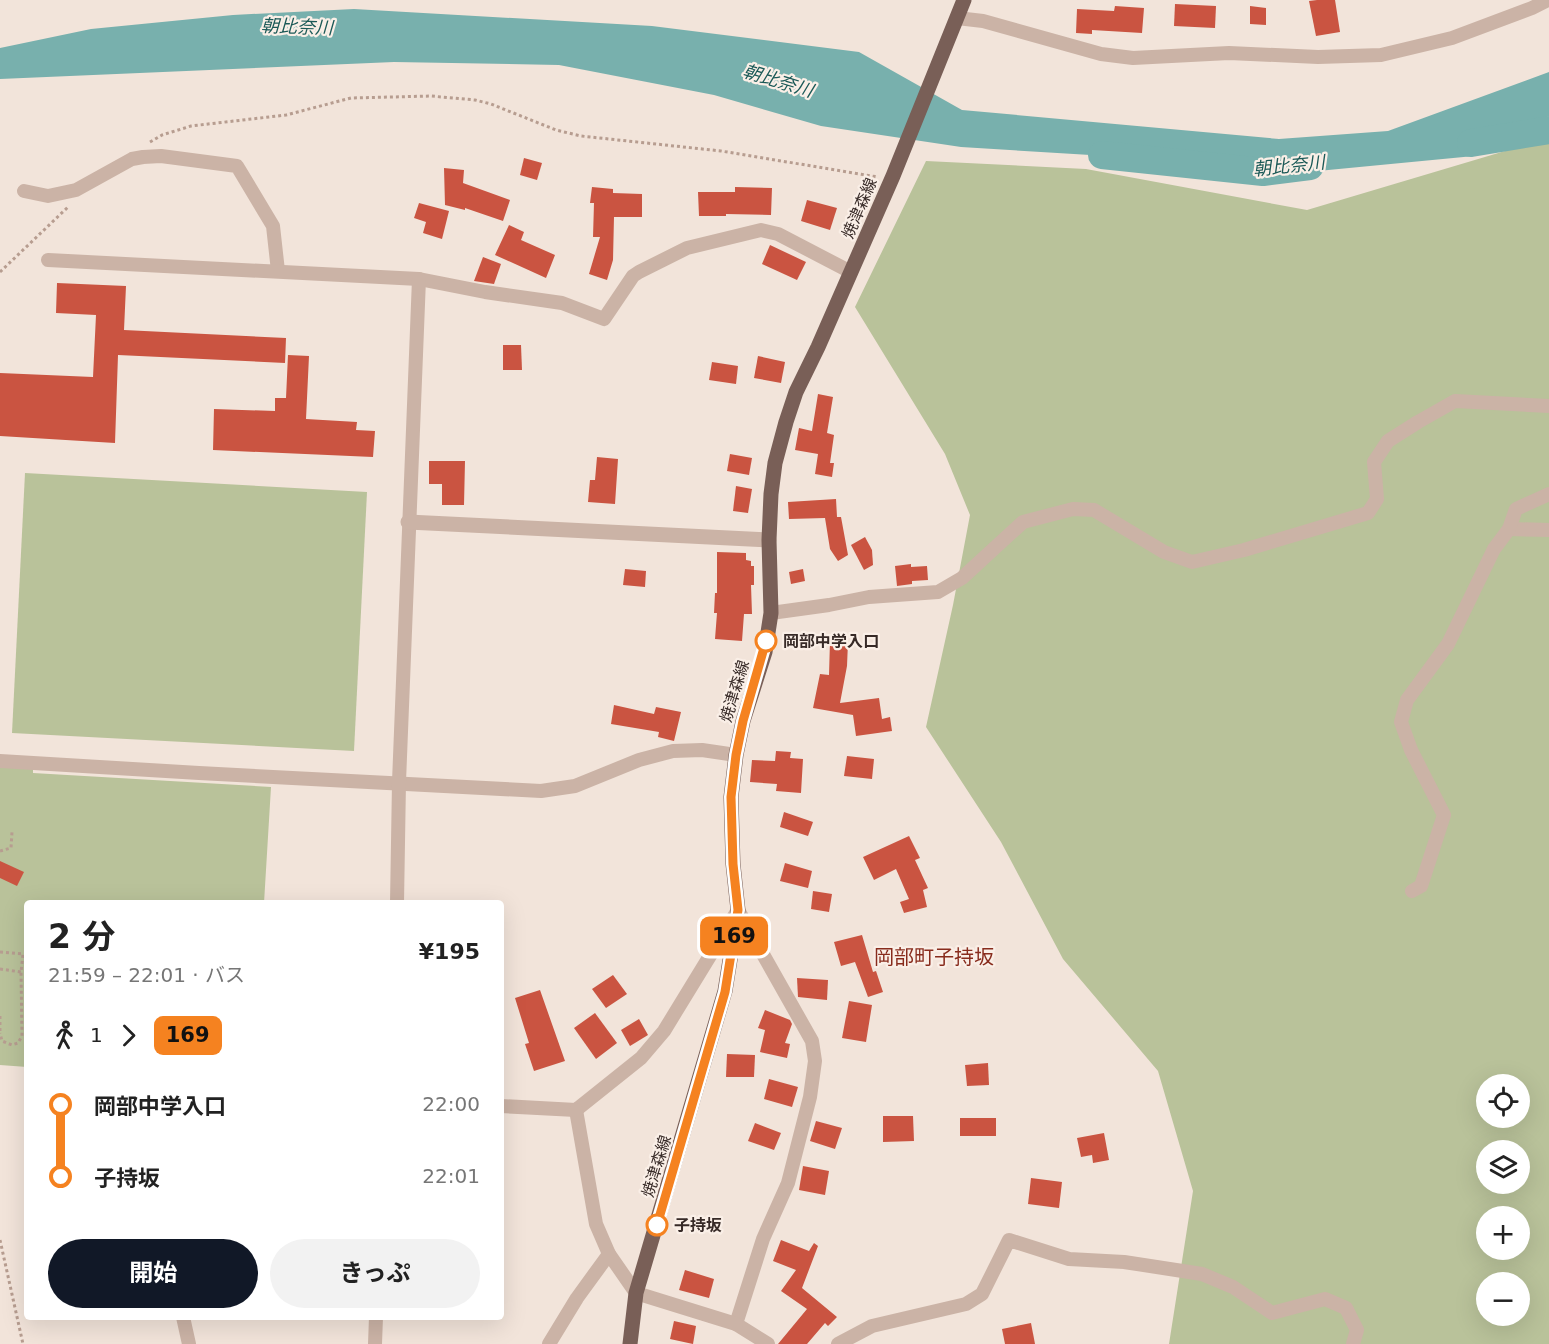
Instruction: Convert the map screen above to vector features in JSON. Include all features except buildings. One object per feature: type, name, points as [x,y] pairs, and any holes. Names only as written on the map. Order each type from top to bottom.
[{"type":"main road","name":"焼津森線","points":[[630,1344],[636,1293],[725,992],[738,910],[733,864],[731,797],[743,721],[765,652],[771,613],[769,540],[775,463],[796,392],[893,176],[964,0]]},
{"type":"street","points":[[957,18],[983,21],[1101,54],[1133,58],[1229,52],[1318,57],[1381,55],[1452,38],[1548,0]]},
{"type":"street","points":[[24,191],[48,196],[76,190],[132,159],[143,157],[161,156],[237,165],[273,226],[278,271]]},
{"type":"street","points":[[48,260],[419,279],[485,292],[562,303],[604,319],[633,276],[639,272],[687,248],[761,230],[778,234],[851,272]]},
{"type":"street","points":[[397,900],[408,522],[419,279]]},
{"type":"street","points":[[771,613],[869,597],[938,592],[962,578],[1023,522],[1073,509],[1094,510],[1164,552],[1192,562],[1244,550],[1368,513],[1377,499],[1374,462],[1388,441],[1455,401],[1494,405],[1549,406]]},
{"type":"street","points":[[1412,891],[1421,886],[1444,815],[1411,750],[1401,723],[1407,700],[1448,644],[1494,549],[1509,529],[1516,509],[1549,494]]},
{"type":"street","points":[[408,522],[769,540]]},
{"type":"street","points":[[1509,529],[1549,530]]},
{"type":"street","points":[[0,761],[541,791],[575,786],[639,759],[673,751],[702,750],[736,755]]},
{"type":"street","points":[[504,1106],[576,1110],[641,1058],[664,1031],[738,910],[812,1041],[815,1061],[810,1096],[788,1183],[763,1239],[736,1324]]},
{"type":"street","points":[[576,1110],[596,1224],[609,1254],[636,1293],[736,1324],[768,1344]]},
{"type":"street","points":[[838,1344],[872,1326],[966,1304],[982,1294],[1009,1240],[1069,1259],[1124,1262],[1202,1274],[1233,1287],[1272,1313],[1325,1299],[1346,1308],[1357,1330],[1353,1344]]},
{"type":"street","points":[[549,1344],[577,1298],[609,1254]]},
{"type":"street","points":[[184,1320],[189,1344]]},
{"type":"street","points":[[375,1344],[376,1320]]},
{"type":"path","points":[[162,135],[191,126],[286,115],[351,99],[431,96],[475,100],[491,104],[556,130],[581,136],[721,151],[875,176]]},
{"type":"path","points":[[0,851],[11,848],[12,832]]},
{"type":"path","points":[[0,952],[23,954],[22,1036],[18,1043],[12,1045],[3,1041],[0,1032],[0,1016]]},
{"type":"path","points":[[0,969],[21,972]]},
{"type":"path","points":[[0,1240],[23,1344]]},
{"type":"green space","points":[[1549,138],[1549,1344],[1169,1344],[1193,1191],[1158,1071],[1063,959],[1001,842],[926,727],[970,515],[945,454],[855,307],[926,161],[1086,169],[1307,210]]},
{"type":"green space","points":[[25,473],[367,492],[354,751],[12,733]]},
{"type":"green space","points":[[0,766],[33,768],[33,773],[271,787],[264,900],[24,900],[24,1067],[0,1065]]},
{"type":"water","points":[[354,9],[652,26],[859,52],[962,110],[1279,139],[1388,131],[1549,72],[1549,116],[1474,156],[1297,173],[1140,158],[961,147],[821,126],[714,95],[559,65],[394,62],[0,79],[0,48],[91,29],[233,15]]},
{"type":"waterway","name":"朝比奈川","points":[[1471,143],[1549,130]]},
{"type":"waterway","name":"朝比奈川","points":[[1102,155],[1263,172],[1310,166]]},
{"type":"bus line","name":"169","points":[[657,1225],[725,992],[738,910],[733,864],[731,797],[743,721],[765,652],[766,641]]},
{"type":"place","name":"岡部中学入口","points":[[766,641]]},
{"type":"place","name":"子持坂","points":[[657,1225]]},
{"type":"district","name":"岡部町子持坂","points":[[934,957]]}]
